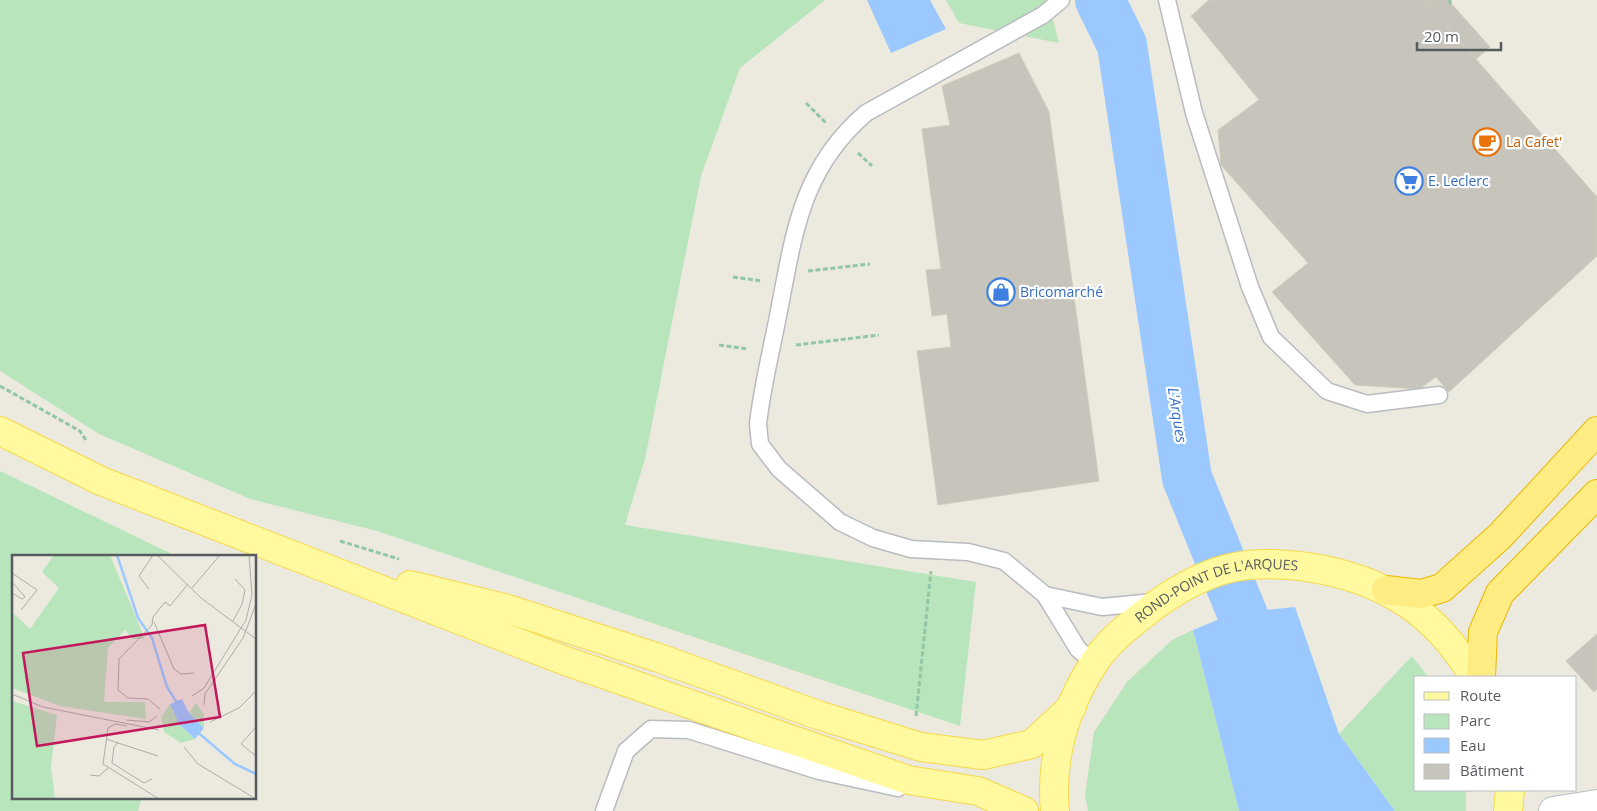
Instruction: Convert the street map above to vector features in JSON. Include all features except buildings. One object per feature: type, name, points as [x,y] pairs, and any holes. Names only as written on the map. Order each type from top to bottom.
[{"type":"highway","points":[[1386,590],[1421,594],[1442,588],[1500,536],[1597,431]]},
{"type":"highway","points":[[1482,676],[1483,632],[1500,593],[1597,494]]},
{"type":"main road","points":[[0,431],[102,481],[232,534],[304,559],[563,660],[908,780],[978,791],[1024,811]]},
{"type":"main road","points":[[304,559],[508,610],[659,658],[818,715],[921,747],[983,755],[1032,744],[1072,707]]},
{"type":"main road","name":"ROND-POINT DE L'ARQUES","points":[[1055,811],[1053,786],[1060,734],[1094,663],[1124,628],[1184,585],[1209,574],[1235,567],[1262,564],[1289,565],[1340,572],[1386,590],[1425,616],[1458,650],[1473,676]]},
{"type":"main road","points":[[1508,811],[1510,791]]},
{"type":"main road","points":[[1558,791],[1593,804]]},
{"type":"main road","points":[[1553,811],[1593,804]]},
{"type":"lane","points":[[1061,0],[1043,16],[866,113],[845,132],[813,178],[792,236],[758,424],[760,444],[779,469],[840,522],[911,549],[968,552],[1004,561],[1045,595],[1078,649],[1094,663]]},
{"type":"lane","points":[[1167,0],[1194,113],[1250,287],[1271,337],[1327,391],[1367,404],[1439,395]]},
{"type":"lane","points":[[1045,595],[1102,607],[1128,606],[1162,601]]},
{"type":"lane","points":[[604,811],[626,751],[651,729],[689,730],[819,771],[913,792],[963,797],[978,791]]},
{"type":"path","points":[[806,104],[830,126]]},
{"type":"path","points":[[857,152],[872,166]]},
{"type":"path","points":[[805,272],[870,264]]},
{"type":"path","points":[[733,277],[768,282]]},
{"type":"path","points":[[795,345],[879,336]]},
{"type":"path","points":[[719,345],[752,350]]},
{"type":"path","points":[[916,719],[933,550]]},
{"type":"green space","points":[[0,0],[825,0],[740,68],[701,176],[645,459],[625,525],[976,582],[960,726],[377,531],[250,499],[99,434],[0,371]]},
{"type":"green space","points":[[946,0],[1048,0],[1059,43],[959,23]]},
{"type":"green space","points":[[0,471],[174,555],[12,555],[12,798],[142,798],[138,811],[0,811]]},
{"type":"green space","points":[[1193,630],[1239,811],[1088,811],[1085,795],[1094,732],[1127,682],[1172,640]]},
{"type":"green space","points":[[1412,656],[1427,676],[1414,676],[1414,791],[1466,791],[1466,811],[1395,811],[1339,734]]},
{"type":"water","points":[[867,0],[930,0],[946,29],[891,53]]},
{"type":"water","points":[[1295,607],[1339,734],[1395,811],[1239,811],[1193,630],[1234,613]]},
{"type":"waterway","name":"L'Arques","points":[[1100,0],[1122,45],[1187,478],[1268,677]]},
{"type":"place","name":"La Cafet'","points":[[1487,142]]},
{"type":"place","name":"E. Leclerc","points":[[1409,181]]},
{"type":"place","name":"Bricomarché","points":[[1001,292]]}]
